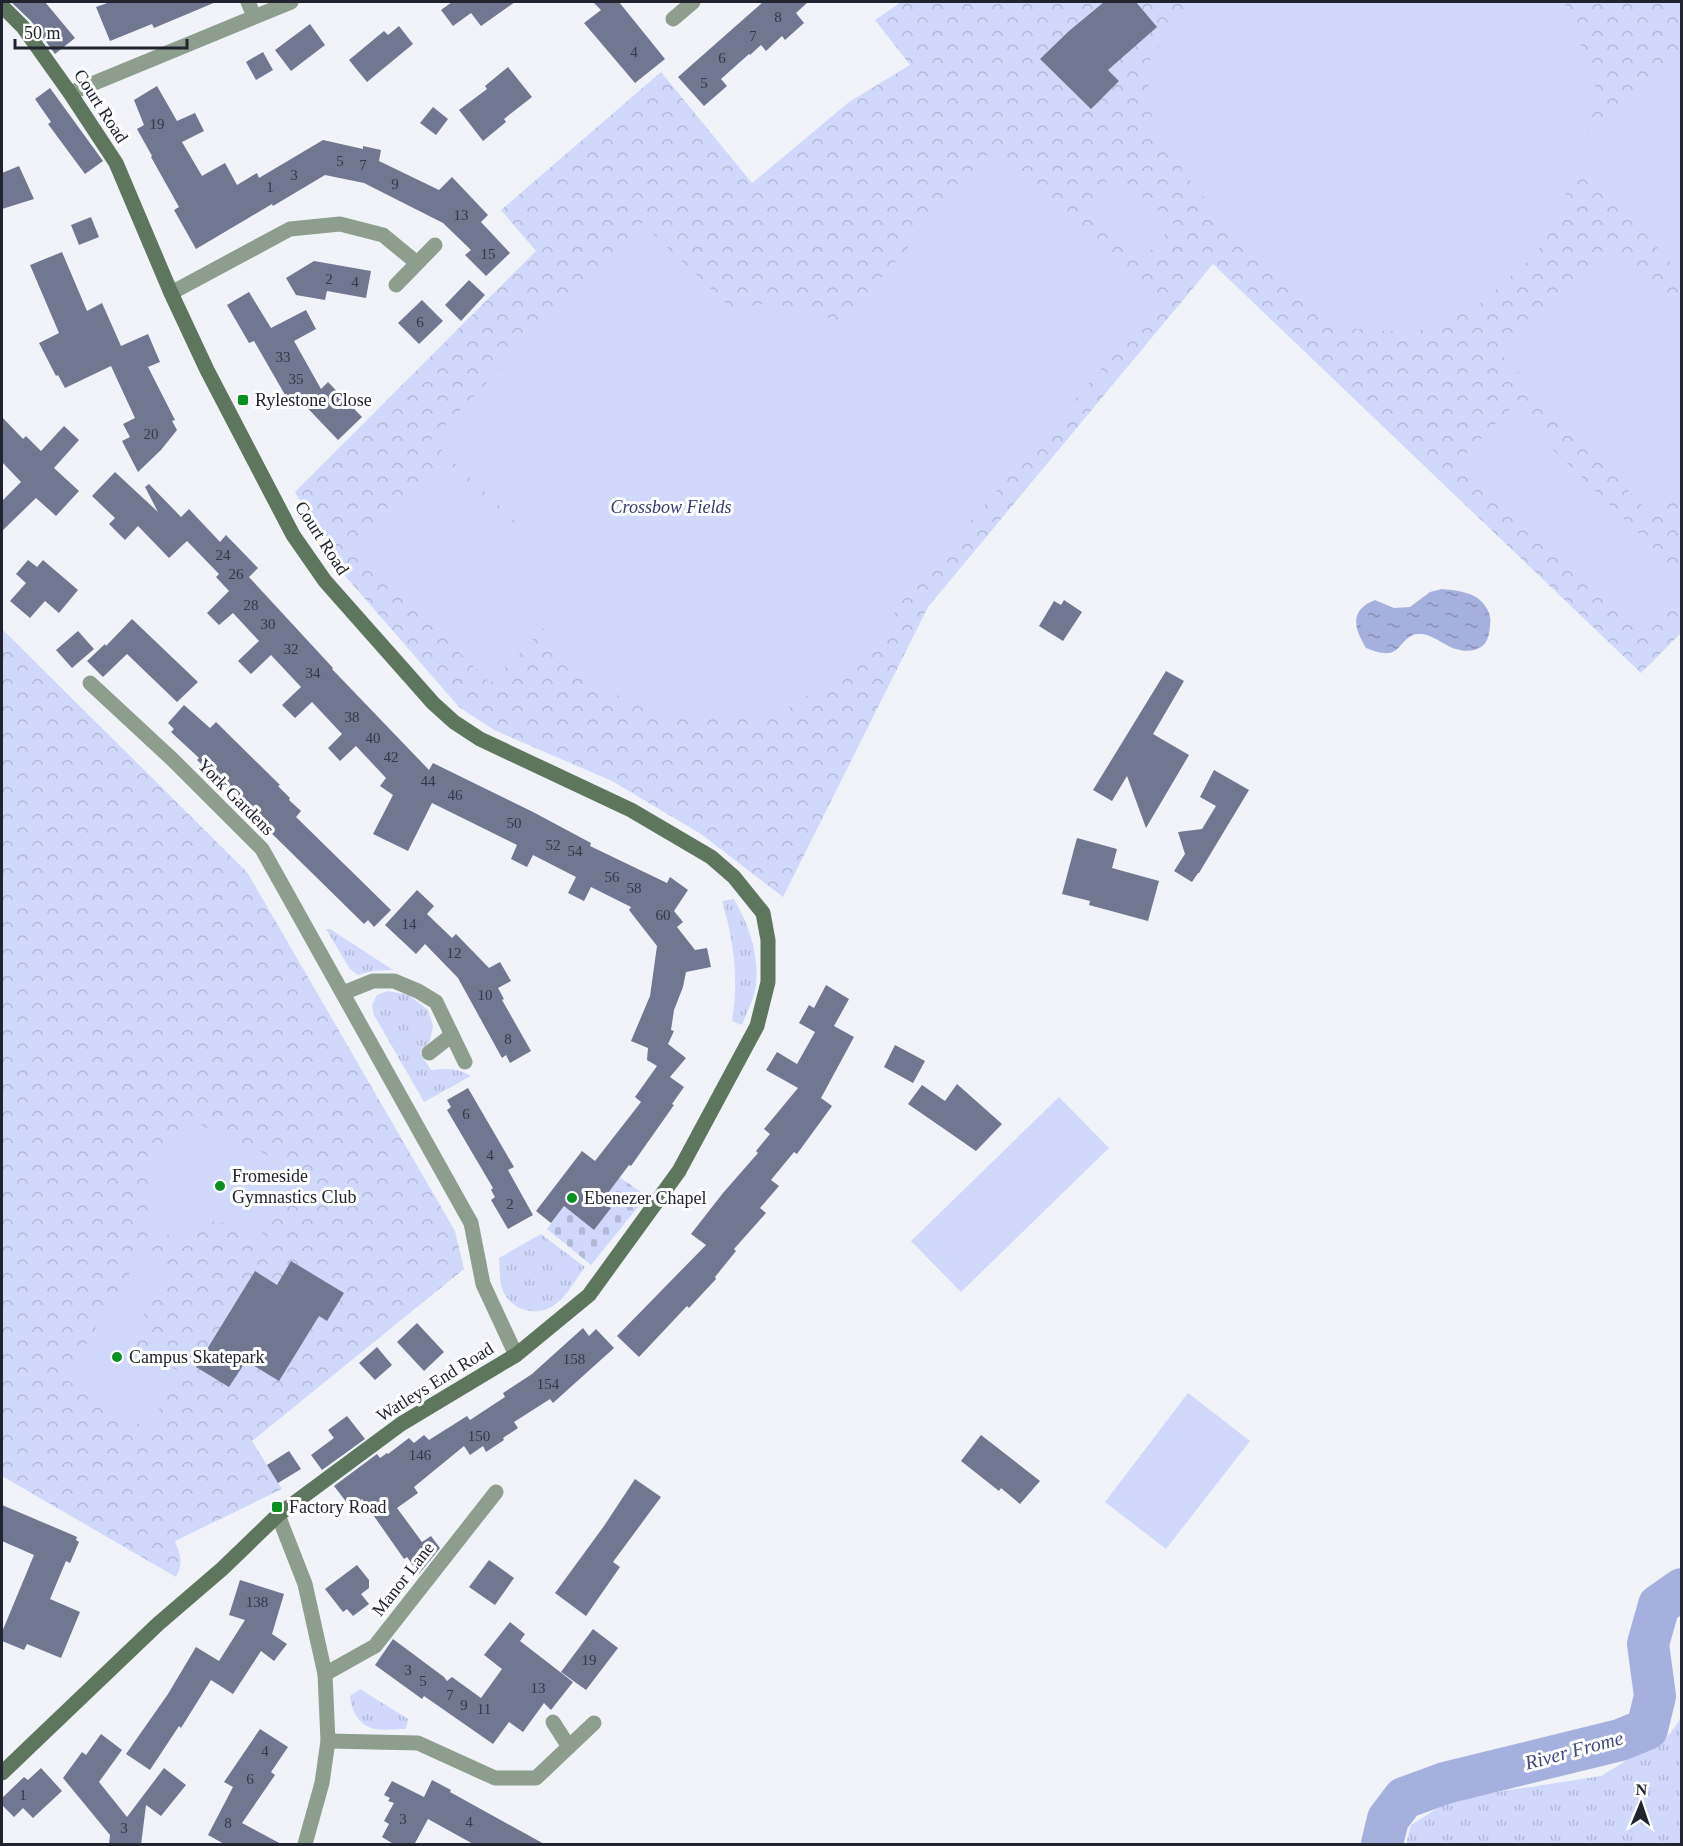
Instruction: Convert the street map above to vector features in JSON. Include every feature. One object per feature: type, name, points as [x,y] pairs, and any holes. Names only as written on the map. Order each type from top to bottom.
[{"type":"street","points":[[248,2],[254,16]]},
{"type":"street","points":[[70,93],[291,2]]},
{"type":"street","points":[[673,19],[693,2]]},
{"type":"street","name":"Court Road","points":[[2,6],[23,27],[70,93],[116,164],[171,293],[207,370],[293,535],[325,582],[433,703],[454,723],[480,739],[631,810],[711,857],[734,877],[763,913],[768,940]]},
{"type":"street","points":[[171,293],[290,229],[339,224],[382,235],[417,263]]},
{"type":"street","points":[[396,285],[435,245]]},
{"type":"street","name":"York Gardens","points":[[90,683],[262,849],[471,1223],[483,1284],[516,1355]]},
{"type":"street","name":"Watleys End Road","points":[[2,1773],[158,1624],[222,1569],[278,1515],[401,1424],[516,1355],[590,1295],[679,1172],[757,1026],[768,982],[768,940]]},
{"type":"street","points":[[343,993],[373,981],[394,981],[418,991],[436,1002],[465,1062]]},
{"type":"street","points":[[429,1053],[452,1035]]},
{"type":"street","name":"Manor Lane","points":[[325,1674],[375,1646],[496,1492]]},
{"type":"street","points":[[278,1515],[305,1584],[325,1674],[328,1741],[322,1783],[305,1845]]},
{"type":"street","points":[[553,1722],[569,1747]]},
{"type":"street","points":[[328,1741],[418,1743],[495,1778],[536,1778],[594,1723]]},
{"type":"green space","name":"Crossbow Fields","points":[[901,2],[1681,2],[1681,633],[1641,673],[1213,264],[928,607],[783,897],[701,834],[612,781],[494,730],[459,707],[340,570],[295,492],[536,251],[501,210],[661,72],[752,183],[849,102],[910,65],[875,20]]},
{"type":"green space","points":[[1201,2],[1565,2],[1597,90],[1586,135],[1681,51],[1681,274],[1580,160],[1576,174],[1537,253],[1476,307],[1414,333],[1346,328],[1257,262],[1187,177],[1153,125],[1146,67],[1170,28]]},
{"type":"green space","points":[[991,151],[1163,297],[908,592],[861,660],[778,715],[716,719],[642,708],[603,687],[564,654],[545,627],[490,683],[356,550],[446,460],[518,531],[518,524],[431,440],[642,223],[732,309],[768,303],[815,311],[841,325]]},
{"type":"green space","points":[[1115,173],[1174,224],[1145,257],[1086,207]]},
{"type":"green space","points":[[1610,244],[1681,320],[1681,489],[1652,516],[1497,350]]},
{"type":"green space","points":[[1511,408],[1681,575],[1681,599],[1645,636],[1462,458]]},
{"type":"green space","points":[[2,629],[247,872],[455,1231],[464,1269],[252,1441],[282,1489],[175,1541],[181,1563],[176,1577],[2,1476]]},
{"type":"green space","points":[[734,899],[748,929],[757,973],[755,990],[742,1025],[732,1021],[735,991],[734,961],[730,931],[722,901]]},
{"type":"green space","points":[[326,929],[330,929],[393,970],[373,971],[358,975],[350,969]]},
{"type":"green space","points":[[388,991],[409,995],[428,1010],[433,1026],[430,1041],[420,1053],[431,1070],[452,1069],[471,1076],[424,1102],[374,1015],[372,1005],[377,995]]},
{"type":"green space","points":[[1059,1097],[1109,1148],[961,1292],[911,1241]]},
{"type":"green space","name":"Fromeside Gymnastics Club","points":[[186,1115],[246,1153],[251,1145],[299,1175],[258,1240],[225,1219],[220,1225],[206,1216],[197,1230],[189,1225],[179,1242],[145,1220],[155,1204],[142,1196],[155,1176],[150,1172]]},
{"type":"green space","points":[[598,1163],[647,1196],[591,1265],[547,1229],[564,1206],[594,1230],[611,1208],[581,1185]]},
{"type":"green space","points":[[541,1234],[585,1267],[556,1304],[544,1310],[524,1310],[511,1302],[503,1291],[499,1258]]},
{"type":"green space","name":"Campus Skatepark","points":[[142,1253],[170,1271],[128,1340],[181,1373],[147,1429],[65,1379]]},
{"type":"green space","points":[[1188,1393],[1250,1441],[1166,1549],[1105,1502]]},
{"type":"green space","points":[[360,1689],[408,1719],[406,1729],[374,1729],[362,1723],[353,1711],[350,1696]]},
{"type":"green space","points":[[1681,1718],[1681,1844],[1406,1844],[1411,1825],[1452,1799],[1601,1776],[1670,1734]]},
{"type":"water","points":[[1442,589],[1470,594],[1479,599],[1486,608],[1490,618],[1490,630],[1487,641],[1482,647],[1465,651],[1450,647],[1431,636],[1418,634],[1408,638],[1398,649],[1389,653],[1366,648],[1356,620],[1361,609],[1367,604],[1375,600],[1394,608],[1410,607],[1430,592]]},
{"type":"building","points":[[11,2],[45,2],[75,38],[55,54],[31,21]]},
{"type":"building","points":[[110,2],[216,2],[154,28],[152,24],[110,41],[96,7]]},
{"type":"building","points":[[452,2],[515,2],[481,26],[471,13],[453,26],[441,10]]},
{"type":"building","points":[[593,2],[619,2],[665,59],[635,83],[584,23],[601,10]]},
{"type":"building","points":[[763,2],[808,2],[796,13],[804,23],[785,40],[782,36],[766,51],[761,45],[749,54],[721,79],[727,86],[704,106],[678,77]]},
{"type":"building","points":[[1104,2],[1136,2],[1157,27],[1108,70],[1119,81],[1091,109],[1040,59]]},
{"type":"building","points":[[310,24],[325,45],[291,71],[275,50]]},
{"type":"building","points":[[399,26],[413,44],[367,82],[349,60],[384,31],[388,35]]},
{"type":"building","points":[[263,52],[273,70],[256,80],[246,62]]},
{"type":"building","points":[[508,67],[532,97],[504,119],[506,122],[483,141],[459,110],[487,89],[485,86]]},
{"type":"building","points":[[157,86],[177,121],[195,113],[204,131],[182,142],[202,176],[225,163],[237,185],[257,173],[259,178],[323,140],[363,149],[363,146],[381,150],[379,161],[439,190],[452,177],[488,215],[481,222],[510,253],[486,276],[465,255],[471,250],[443,223],[364,183],[325,175],[196,249],[174,210],[179,207],[137,129],[144,125],[134,100]]},
{"type":"building","points":[[50,88],[103,161],[85,174],[48,124],[51,122],[35,99]]},
{"type":"building","points":[[433,107],[448,119],[436,135],[420,123]]},
{"type":"building","points":[[19,166],[34,199],[2,209],[2,173]]},
{"type":"building","points":[[91,217],[99,237],[79,245],[71,225]]},
{"type":"building","points":[[62,252],[87,311],[102,303],[121,346],[148,334],[160,362],[148,367],[175,420],[172,421],[177,430],[161,450],[138,472],[122,441],[130,437],[123,424],[135,418],[111,366],[65,388],[39,343],[59,333],[30,265]]},
{"type":"building","points":[[314,261],[371,271],[366,298],[327,291],[325,300],[296,295],[286,278]]},
{"type":"building","points":[[469,280],[485,295],[461,321],[445,305]]},
{"type":"building","points":[[249,292],[271,328],[306,310],[316,329],[294,341],[321,389],[328,382],[362,417],[338,440],[296,396],[288,400],[254,341],[249,343],[227,305]]},
{"type":"building","points":[[422,300],[443,321],[419,344],[398,323]]},
{"type":"building","points":[[2,417],[23,439],[26,436],[41,451],[64,426],[79,440],[54,468],[79,491],[56,516],[36,498],[2,531],[2,501],[21,482],[2,462]]},
{"type":"building","points":[[115,472],[158,512],[145,487],[149,484],[181,517],[189,509],[220,542],[226,535],[258,568],[249,577],[332,669],[429,770],[433,763],[533,812],[591,843],[590,846],[667,883],[670,877],[688,890],[674,911],[683,922],[677,927],[695,950],[707,948],[711,967],[686,972],[674,1010],[671,1030],[674,1031],[668,1044],[686,1058],[670,1077],[684,1087],[631,1166],[629,1165],[602,1201],[611,1208],[594,1230],[564,1206],[551,1223],[536,1211],[582,1151],[595,1161],[641,1102],[635,1097],[657,1066],[647,1060],[648,1048],[631,1041],[650,996],[657,946],[629,910],[631,907],[591,887],[584,901],[568,893],[576,877],[533,855],[527,867],[511,859],[517,845],[432,803],[408,851],[373,834],[393,795],[380,786],[386,778],[356,746],[340,761],[328,748],[342,734],[312,702],[295,718],[282,705],[301,687],[271,655],[251,674],[238,661],[259,641],[233,613],[219,625],[207,613],[229,591],[216,577],[219,574],[187,541],[169,558],[138,526],[125,540],[109,524],[115,518],[92,496]]},
{"type":"building","points":[[28,560],[37,567],[43,560],[78,590],[59,613],[45,601],[30,618],[10,601],[26,583],[16,574]]},
{"type":"building","points":[[1064,600],[1082,612],[1063,641],[1039,626],[1054,601],[1061,605]]},
{"type":"building","points":[[132,619],[198,682],[177,702],[127,654],[103,677],[87,661],[105,644],[106,646]]},
{"type":"building","points":[[78,631],[94,649],[72,668],[56,650]]},
{"type":"building","points":[[1166,671],[1184,681],[1153,734],[1189,755],[1146,828],[1127,776],[1112,801],[1093,790]]},
{"type":"building","points":[[184,705],[210,728],[216,722],[280,785],[278,786],[290,798],[289,800],[301,811],[296,817],[391,910],[374,927],[368,920],[364,924],[171,732],[174,729],[168,723]]},
{"type":"building","points":[[1214,770],[1249,790],[1192,882],[1174,871],[1185,854],[1178,832],[1202,829],[1216,806],[1200,797]]},
{"type":"building","points":[[1077,838],[1117,849],[1112,868],[1159,881],[1148,921],[1089,905],[1090,901],[1062,894]]},
{"type":"building","points":[[417,890],[434,906],[427,914],[452,938],[456,934],[489,968],[500,962],[511,981],[498,988],[504,999],[502,1000],[531,1051],[510,1063],[506,1055],[502,1058],[458,978],[425,944],[416,954],[385,925]]},
{"type":"building","points":[[826,985],[849,999],[834,1026],[854,1037],[821,1098],[832,1106],[797,1154],[794,1152],[771,1180],[779,1186],[760,1208],[766,1213],[734,1249],[736,1251],[715,1277],[716,1279],[639,1357],[617,1336],[706,1245],[691,1234],[758,1153],[756,1151],[770,1134],[764,1129],[798,1088],[766,1070],[777,1052],[797,1064],[815,1032],[799,1023],[809,1005],[814,1008]]},
{"type":"building","points":[[895,1045],[925,1061],[913,1083],[884,1067]]},
{"type":"building","points":[[957,1084],[1002,1124],[976,1151],[908,1104],[922,1085],[945,1101]]},
{"type":"building","points":[[468,1088],[514,1167],[508,1170],[533,1215],[508,1229],[491,1200],[495,1197],[491,1190],[493,1188],[447,1110],[451,1107],[447,1100]]},
{"type":"building","points":[[291,1261],[344,1293],[327,1321],[319,1316],[279,1381],[246,1361],[229,1387],[196,1367],[255,1271],[277,1285]]},
{"type":"building","points":[[417,1323],[444,1352],[424,1371],[397,1342]]},
{"type":"building","points":[[583,1328],[589,1336],[596,1329],[614,1348],[553,1403],[550,1399],[514,1422],[518,1428],[486,1452],[483,1446],[470,1455],[464,1446],[414,1487],[418,1493],[397,1508],[422,1542],[431,1536],[440,1548],[419,1574],[407,1557],[404,1559],[362,1499],[351,1508],[334,1486],[377,1454],[380,1458],[388,1454],[409,1438],[414,1443],[424,1435],[429,1440],[467,1416],[470,1420],[505,1397],[503,1393],[532,1374]]},
{"type":"building","points":[[377,1347],[392,1365],[375,1380],[359,1363]]},
{"type":"building","points":[[347,1416],[365,1439],[322,1470],[311,1455],[334,1438],[328,1430]]},
{"type":"building","points":[[981,1435],[1040,1481],[1020,1504],[1001,1488],[999,1491],[961,1461]]},
{"type":"building","points":[[289,1451],[301,1469],[278,1483],[267,1465]]},
{"type":"building","points":[[635,1479],[661,1497],[613,1562],[620,1567],[586,1616],[555,1593]]},
{"type":"building","points":[[2,1505],[77,1537],[76,1540],[79,1542],[70,1563],[66,1561],[50,1599],[80,1612],[61,1658],[27,1644],[24,1650],[2,1641],[2,1632],[34,1555],[2,1541]]},
{"type":"building","points":[[489,1560],[514,1578],[495,1605],[469,1587]]},
{"type":"building","points":[[357,1565],[369,1580],[369,1588],[361,1594],[369,1604],[353,1616],[347,1609],[343,1612],[325,1589]]},
{"type":"building","points":[[240,1580],[284,1594],[272,1634],[287,1644],[274,1661],[261,1651],[233,1694],[211,1680],[181,1728],[179,1726],[150,1770],[126,1754],[168,1694],[196,1647],[219,1661],[245,1620],[229,1615]]},
{"type":"building","points":[[510,1622],[525,1634],[520,1641],[573,1682],[551,1710],[544,1703],[523,1732],[509,1722],[493,1744],[424,1696],[422,1699],[375,1665],[393,1639],[447,1681],[452,1677],[481,1698],[502,1669],[484,1655]]},
{"type":"building","points":[[593,1629],[618,1648],[586,1690],[561,1672]]},
{"type":"building","points":[[260,1729],[288,1747],[271,1772],[275,1775],[242,1823],[283,1845],[226,1845],[208,1835],[233,1787],[224,1782]]},
{"type":"building","points":[[101,1734],[122,1750],[99,1782],[127,1817],[164,1768],[186,1785],[161,1816],[146,1805],[141,1845],[109,1845],[110,1835],[63,1778],[82,1752],[86,1755]]},
{"type":"building","points":[[41,1768],[62,1791],[33,1818],[23,1808],[14,1817],[2,1805],[2,1798],[24,1777],[28,1780]]},
{"type":"building","points":[[432,1780],[546,1845],[475,1845],[428,1819],[414,1845],[395,1845],[382,1837],[389,1824],[384,1821],[394,1803],[388,1801],[390,1798],[384,1795],[392,1781],[424,1797]]},
{"type":"waterway","name":"River Frome","points":[[1382,1844],[1388,1819],[1404,1798],[1445,1783],[1620,1740],[1647,1729],[1655,1696],[1648,1644],[1659,1605],[1682,1589]]},
{"type":"place","name":"Rylestone Close","points":[[243,400]]},
{"type":"place","name":"Fromeside Gymnastics Club","points":[[220,1186]]},
{"type":"place","name":"Ebenezer Chapel","points":[[572,1198]]},
{"type":"place","name":"Campus Skatepark","points":[[117,1357]]},
{"type":"place","name":"Factory Road","points":[[277,1507]]}]
